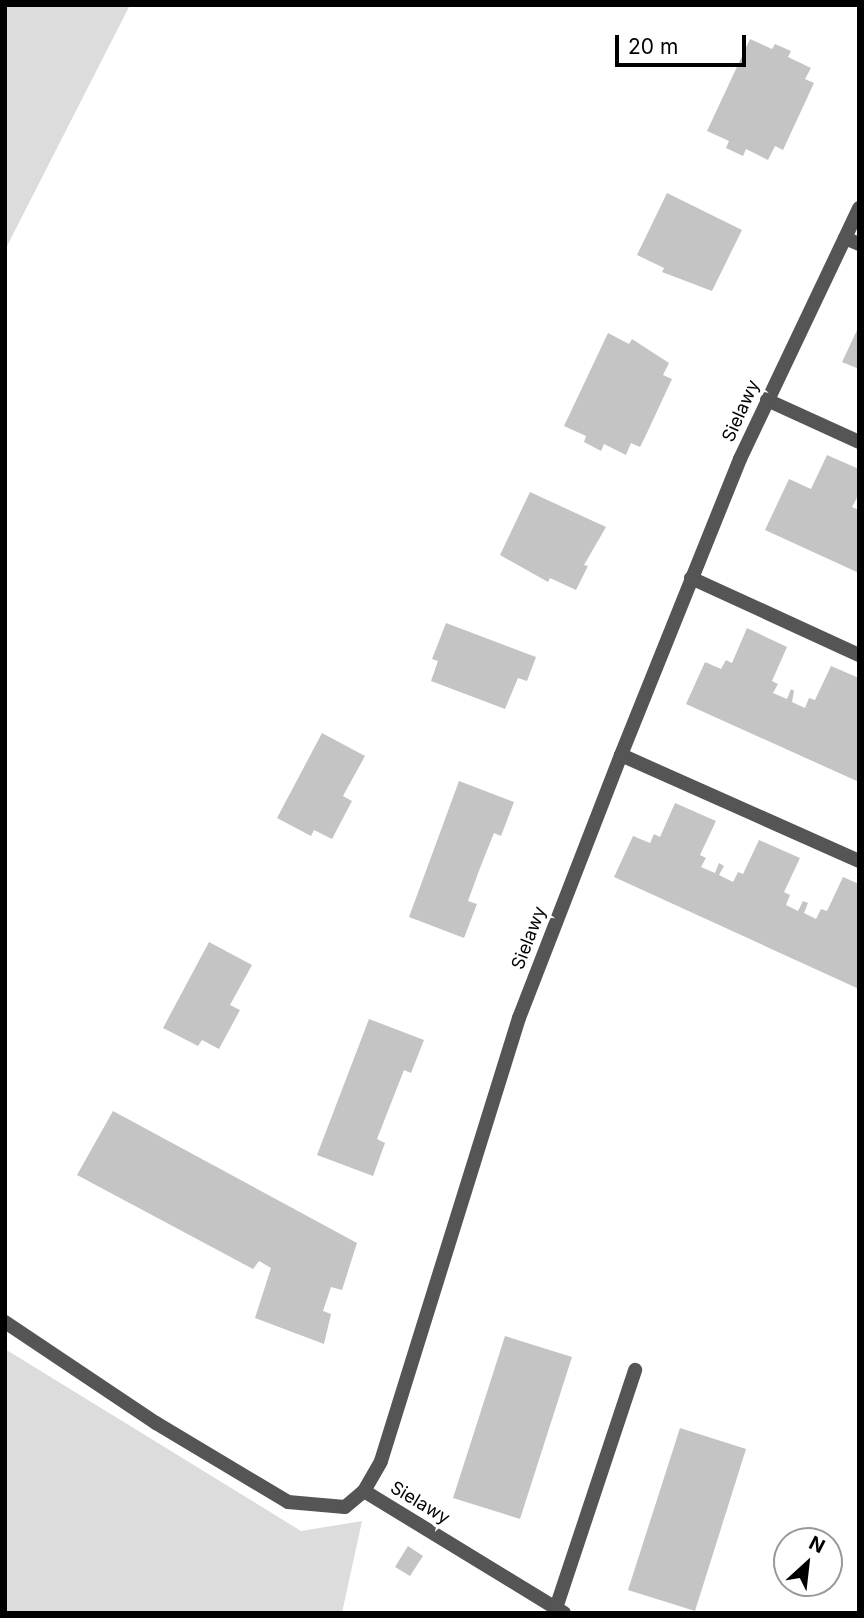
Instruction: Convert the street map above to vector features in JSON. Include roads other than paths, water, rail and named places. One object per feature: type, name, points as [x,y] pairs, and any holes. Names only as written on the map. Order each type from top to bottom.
[{"type":"street","name":"Sielawy","points":[[635,1370],[560,1610],[365,1491],[381,1461],[519,1018],[691,578],[767,400],[859,208]]},
{"type":"street","points":[[845,238],[859,244]]},
{"type":"street","points":[[767,400],[859,442]]},
{"type":"street","points":[[691,578],[859,654]]},
{"type":"street","points":[[621,755],[859,861]]},
{"type":"street","points":[[5,1322],[156,1423],[288,1502],[345,1507],[365,1491]]}]
